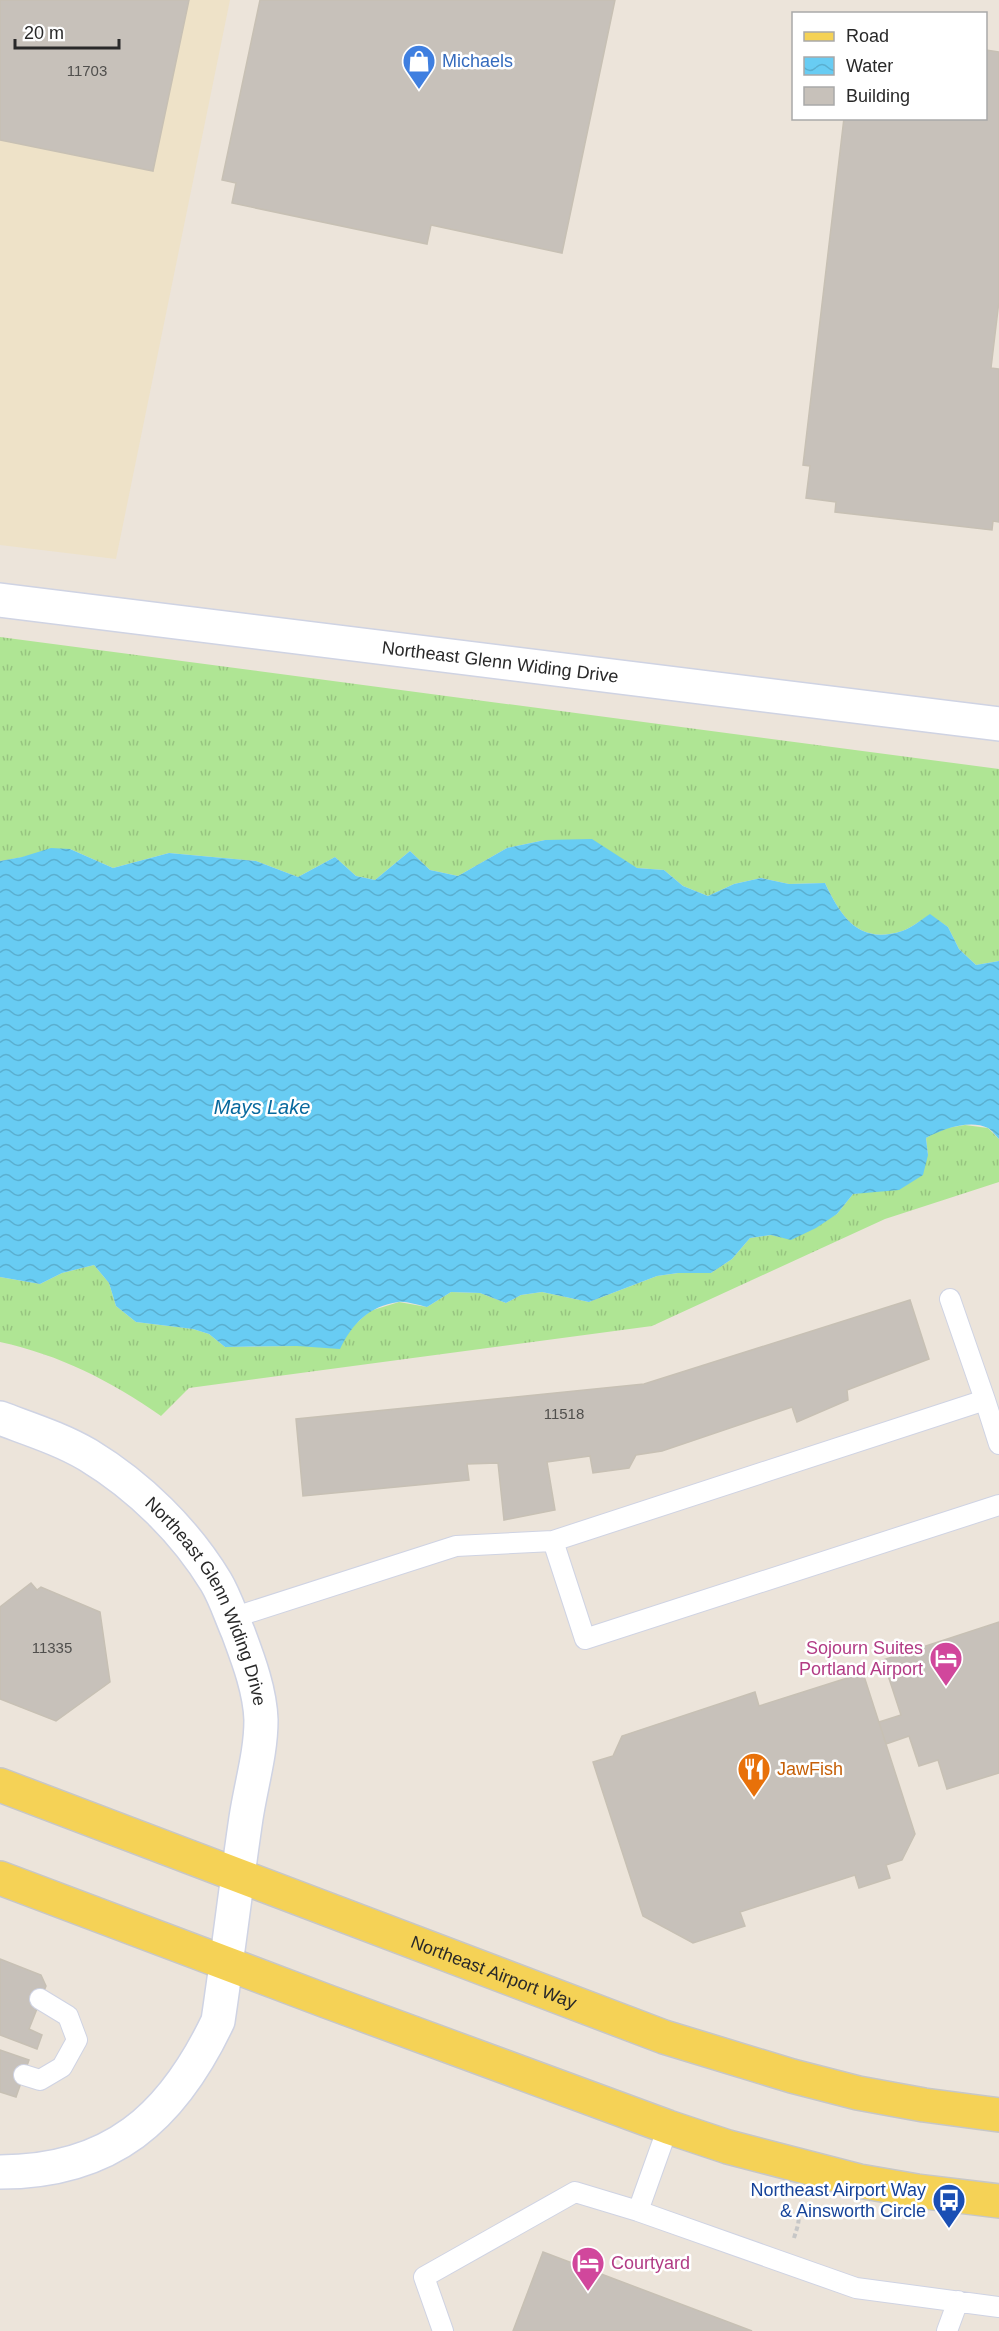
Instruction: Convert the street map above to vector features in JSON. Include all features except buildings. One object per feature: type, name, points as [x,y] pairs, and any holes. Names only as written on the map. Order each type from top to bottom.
[{"type":"main road","name":"Northeast Airport Way","points":[[0,1785],[664,2037],[792,2076],[858,2092],[924,2105],[999,2115]]},
{"type":"main road","points":[[0,1878],[226,1964],[728,2147],[859,2181],[999,2201]]},
{"type":"street","name":"Northeast Glenn Widing Drive","points":[[0,600],[999,724]]},
{"type":"street","name":"Northeast Glenn Widing Drive","points":[[0,1418],[86,1454],[117,1474],[145,1497],[180,1533],[198,1555],[216,1584],[232,1618],[246,1653],[261,1718],[259,1749],[238,1875],[218,2021],[197,2062],[166,2104],[118,2143],[87,2159],[58,2168],[30,2172],[0,2172]]},
{"type":"lane","points":[[950,1299],[999,1444]]},
{"type":"lane","points":[[232,1618],[456,1546],[553,1541],[985,1400]]},
{"type":"lane","points":[[553,1541],[585,1639],[999,1505]]},
{"type":"lane","points":[[24,2075],[40,2080],[62,2067],[77,2040],[68,2016],[40,2000]]},
{"type":"lane","points":[[638,2211],[668,2127]]},
{"type":"lane","points":[[443,2331],[424,2277],[575,2192],[638,2211],[856,2288],[999,2307]]},
{"type":"lane","points":[[947,2331],[958,2301]]},
{"type":"path","points":[[785,2264],[798,2225],[805,2167]]},
{"type":"shaded area","points":[[0,0],[230,0],[116,559],[0,545]]},
{"type":"green space","points":[[0,637],[999,769],[999,961],[976,965],[959,949],[948,927],[930,915],[902,931],[874,934],[863,931],[845,917],[825,883],[789,884],[761,878],[734,884],[708,896],[683,886],[664,870],[637,868],[545,840],[507,848],[458,876],[430,870],[410,851],[375,880],[356,876],[335,857],[298,877],[256,861],[169,853],[113,868],[70,849],[0,861]]},
{"type":"green space","points":[[965,1125],[988,1128],[999,1139],[999,1182],[885,1219],[652,1326],[189,1388],[161,1416],[84,1371],[43,1354],[0,1342],[0,1277],[40,1284],[62,1273],[94,1265],[109,1283],[116,1306],[136,1322],[193,1329],[209,1334],[225,1347],[297,1346],[350,1329],[370,1311],[399,1302],[427,1307],[451,1292],[480,1293],[506,1303],[521,1295],[542,1292],[589,1302],[657,1276],[678,1273],[711,1273],[732,1259],[750,1238],[771,1235],[791,1239],[837,1214],[853,1194],[874,1191],[928,1155],[926,1138],[941,1129]]},
{"type":"water","name":"Mays Lake","points":[[592,839],[637,868],[664,870],[683,886],[708,896],[734,884],[761,878],[789,884],[825,883],[845,917],[863,931],[874,934],[902,931],[930,914],[948,927],[959,949],[976,965],[999,961],[999,1139],[988,1128],[973,1124],[956,1126],[926,1138],[928,1155],[923,1175],[899,1190],[853,1194],[837,1214],[816,1228],[791,1240],[771,1235],[750,1238],[732,1259],[711,1273],[678,1273],[657,1276],[589,1302],[542,1292],[521,1295],[506,1303],[480,1293],[451,1292],[427,1307],[398,1302],[388,1304],[370,1312],[356,1324],[340,1349],[297,1346],[225,1347],[209,1334],[193,1329],[136,1322],[116,1306],[109,1283],[94,1265],[62,1273],[40,1284],[0,1277],[0,861],[51,848],[70,849],[113,868],[169,853],[256,861],[298,877],[335,857],[356,876],[375,880],[410,851],[430,870],[458,876],[507,848],[545,840]]},
{"type":"place","name":"Michaels","points":[[419,90]]},
{"type":"place","name":"Sojourn Suites Portland Airport","points":[[946,1687]]},
{"type":"place","name":"JawFish","points":[[754,1798]]},
{"type":"place","name":"Northeast Airport Way & Ainsworth Circle","points":[[949,2229]]},
{"type":"place","name":"Courtyard","points":[[588,2292]]}]
